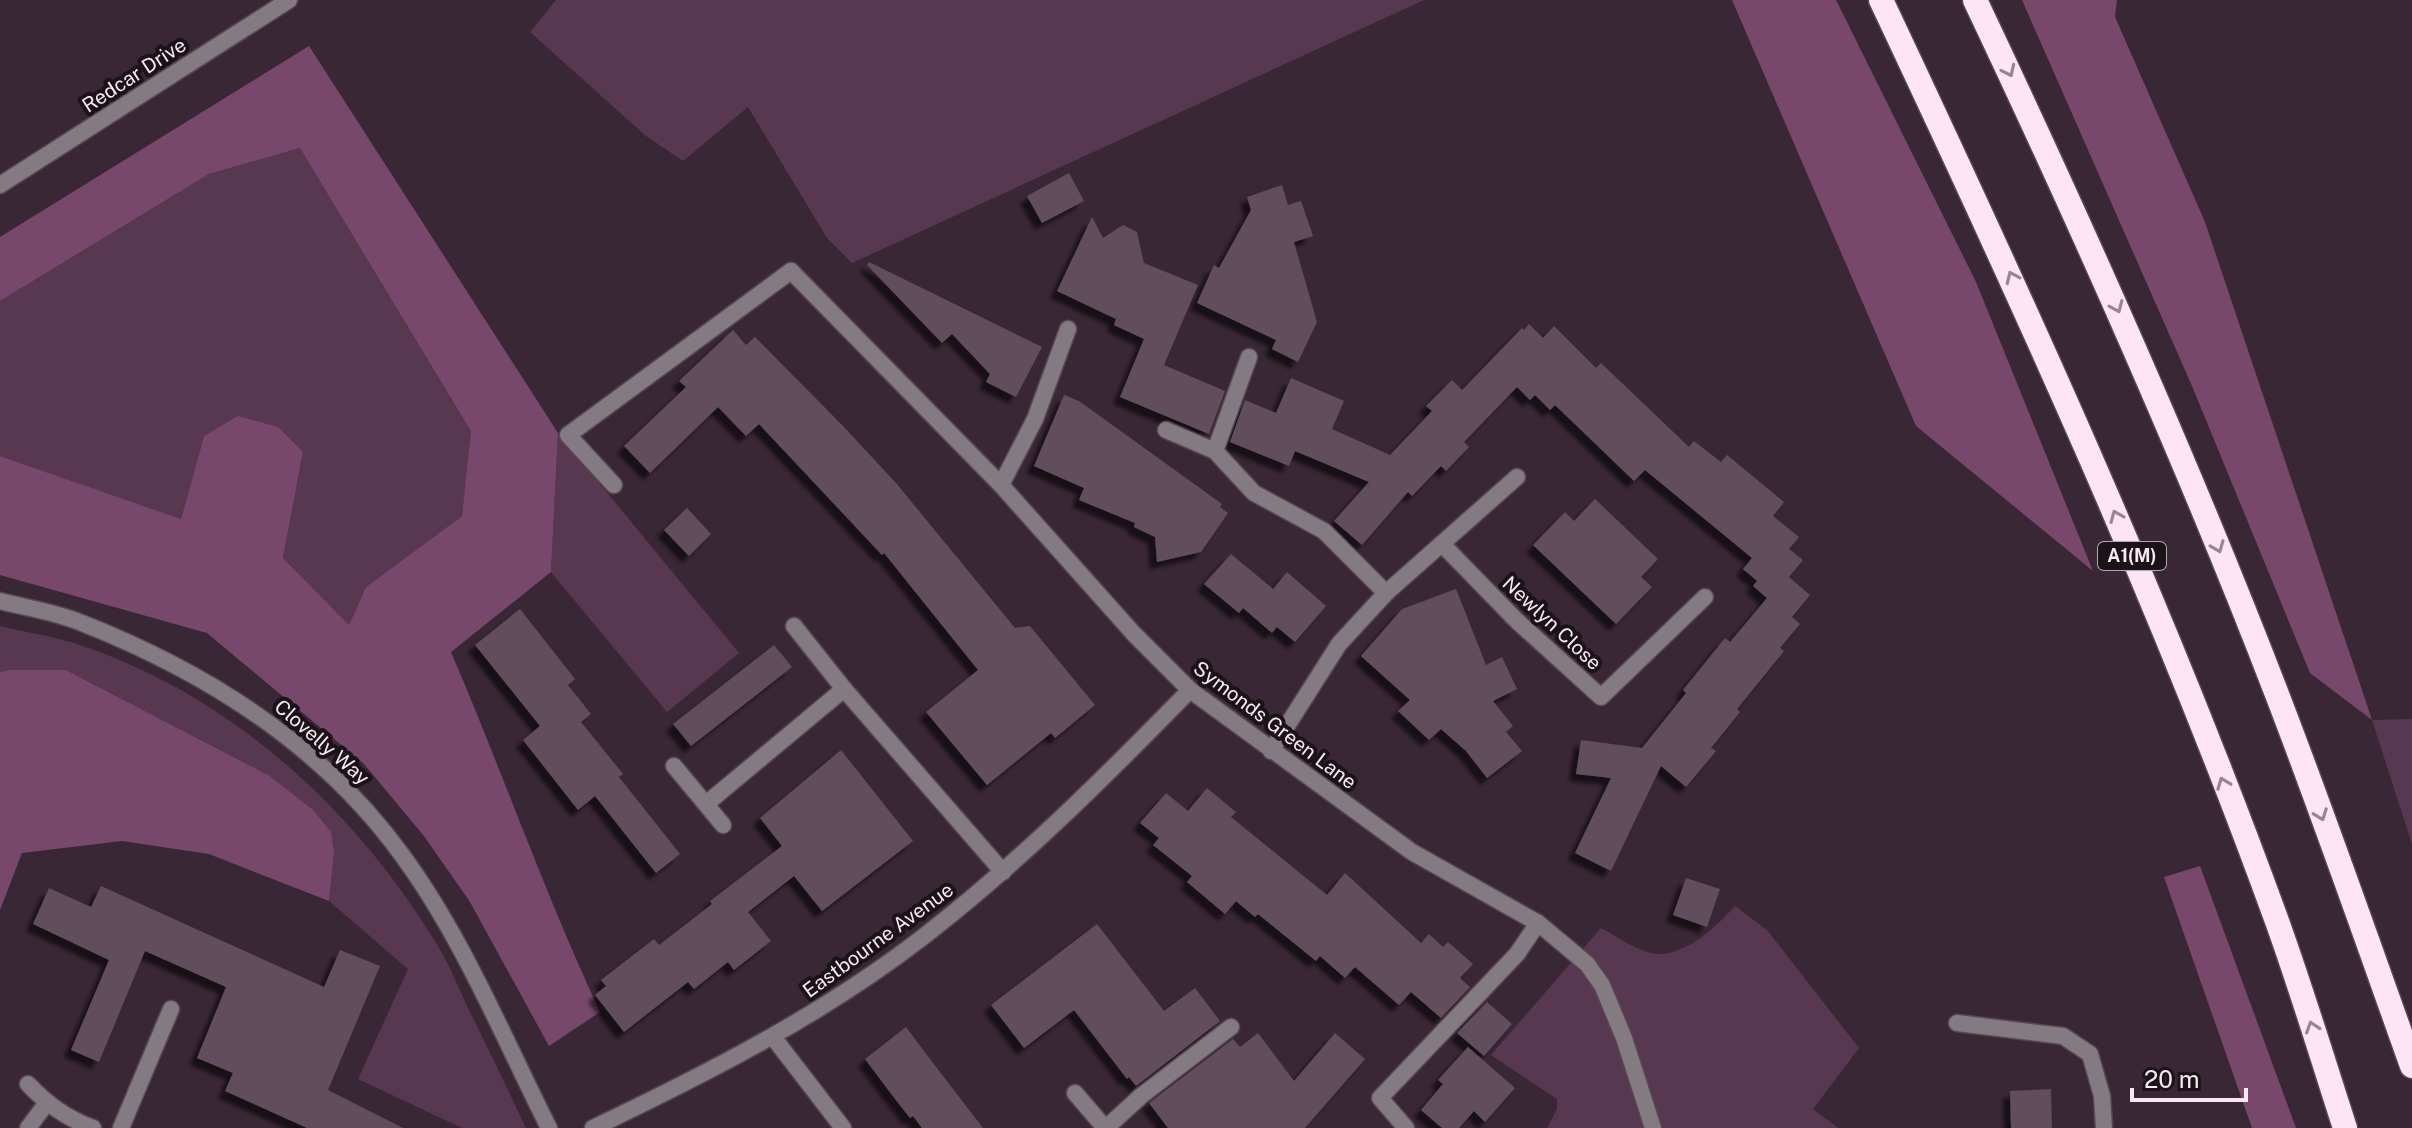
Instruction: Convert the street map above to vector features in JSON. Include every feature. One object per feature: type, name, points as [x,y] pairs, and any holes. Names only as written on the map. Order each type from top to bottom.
[{"type":"highway","name":"A1(M)","points":[[1881,0],[2011,274],[2131,552],[2278,925],[2345,1128]]},
{"type":"highway","points":[[1975,0],[2086,234],[2191,480],[2278,698],[2412,1066]]},
{"type":"street","name":"Redcar Drive","points":[[0,185],[289,0]]},
{"type":"street","name":"Symonds Green Lane","points":[[614,485],[568,435],[791,271],[1001,485],[1134,634],[1190,690],[1412,852],[1538,923],[1587,964],[1602,985],[1624,1038],[1653,1128]]},
{"type":"street","points":[[1001,485],[1035,419],[1068,329]]},
{"type":"street","points":[[1215,451],[1249,357]]},
{"type":"street","points":[[1166,430],[1215,451],[1254,493],[1324,531],[1386,593]]},
{"type":"street","points":[[1271,751],[1339,644],[1386,593],[1517,477]]},
{"type":"street","name":"Newlyn Close","points":[[1442,544],[1517,621],[1601,697],[1705,597]]},
{"type":"street","name":"Clovelly Way","points":[[0,601],[79,622],[173,663],[257,713],[352,792],[403,856],[447,926],[549,1128]]},
{"type":"street","points":[[794,626],[844,689],[1003,872]]},
{"type":"street","points":[[706,804],[844,689]]},
{"type":"street","name":"Eastbourne Avenue","points":[[593,1128],[704,1075],[773,1037],[922,938],[1003,872],[1103,779],[1190,690]]},
{"type":"street","points":[[674,766],[723,825]]},
{"type":"street","points":[[1406,1128],[1380,1098],[1517,954],[1538,923]]},
{"type":"street","points":[[121,1128],[171,1009]]},
{"type":"street","points":[[1957,1023],[2063,1036],[2090,1054],[2102,1096],[2104,1128]]},
{"type":"street","points":[[1075,1093],[1106,1128],[1141,1096],[1231,1027]]},
{"type":"street","points":[[773,1037],[843,1128]]},
{"type":"street","points":[[28,1084],[46,1104],[93,1128]]},
{"type":"street","points":[[28,1128],[46,1104]]},
{"type":"shaded area","points":[[556,0],[1424,0],[852,263],[827,238],[748,107],[683,161],[646,136],[530,32]]},
{"type":"shaded area","points":[[1732,0],[1836,0],[1976,282],[2093,571],[1916,426]]},
{"type":"shaded area","points":[[2022,0],[2117,0],[2115,17],[2205,222],[2372,720],[2310,673],[2192,386]]},
{"type":"shaded area","points":[[309,46],[558,433],[551,572],[451,652],[600,1012],[549,1046],[470,902],[424,836],[364,764],[207,633],[0,575],[0,456],[181,519],[204,436],[238,416],[278,427],[303,452],[283,558],[349,625],[366,587],[462,516],[471,431],[300,148],[209,174],[0,301],[0,237]]},
{"type":"shaded area","points":[[300,148],[472,431],[462,516],[366,587],[349,625],[283,558],[303,453],[204,436],[181,519],[0,456],[0,301],[209,174]]},
{"type":"shaded area","points":[[558,433],[739,653],[667,712],[551,572]]},
{"type":"shaded area","points":[[0,626],[77,644],[133,666],[186,693],[236,725],[283,762],[326,802],[367,846],[436,943],[526,1128],[462,1128],[358,1079],[408,969],[329,901],[334,853],[312,809],[270,776],[66,670],[0,672]]},
{"type":"shaded area","points":[[66,670],[270,776],[312,809],[331,832],[334,853],[329,901],[209,854],[122,841],[22,853],[0,910],[0,672]]},
{"type":"shaded area","points":[[2412,719],[2412,844],[2372,720]]},
{"type":"shaded area","points":[[2200,866],[2296,1128],[2252,1128],[2164,877]]},
{"type":"shaded area","points":[[1735,906],[1767,930],[1859,1048],[1813,1109],[1838,1128],[1547,1128],[1557,1109],[1557,1099],[1491,1055],[1601,928],[1643,950],[1668,953],[1700,938]]},
{"type":"building","points":[[1069,173],[1084,201],[1042,223],[1027,196]]},
{"type":"building","points":[[1282,185],[1288,205],[1301,201],[1313,236],[1294,242],[1317,322],[1298,362],[1272,349],[1276,340],[1197,303],[1214,265],[1219,268],[1251,210],[1247,197]]},
{"type":"building","points":[[1092,217],[1103,238],[1123,225],[1137,232],[1144,263],[1198,285],[1164,365],[1225,391],[1209,434],[1120,397],[1144,339],[1114,325],[1116,319],[1057,291]]},
{"type":"building","points":[[869,262],[1042,347],[1016,397],[986,382],[990,374],[952,334],[942,343],[867,265]]},
{"type":"building","points":[[1529,324],[1543,338],[1554,326],[1596,368],[1601,363],[1689,447],[1694,441],[1721,462],[1727,455],[1784,502],[1773,516],[1799,537],[1789,549],[1803,560],[1789,577],[1810,595],[1792,617],[1800,624],[1780,648],[1784,651],[1737,709],[1740,712],[1711,748],[1716,751],[1686,787],[1661,766],[1611,871],[1575,853],[1611,778],[1576,774],[1581,740],[1642,748],[1725,638],[1730,642],[1767,598],[1753,586],[1757,581],[1743,569],[1752,558],[1645,470],[1634,481],[1555,405],[1550,410],[1535,395],[1530,400],[1517,387],[1464,442],[1469,447],[1446,471],[1441,466],[1412,496],[1408,492],[1362,545],[1334,521],[1369,482],[1295,451],[1289,466],[1230,442],[1245,400],[1276,413],[1291,378],[1344,401],[1332,429],[1390,455],[1432,411],[1426,406],[1452,380],[1462,390]]},
{"type":"building","points":[[733,330],[746,345],[755,337],[843,426],[896,483],[1015,628],[1030,626],[1095,705],[1055,738],[1051,733],[987,785],[926,712],[978,670],[884,553],[882,555],[759,424],[746,436],[718,407],[650,473],[624,446],[686,387],[679,381]]},
{"type":"building","points":[[1064,395],[1079,401],[1222,504],[1220,507],[1228,513],[1201,552],[1157,562],[1155,537],[1134,527],[1135,523],[1079,500],[1084,488],[1034,466]]},
{"type":"building","points":[[1595,499],[1658,559],[1641,577],[1652,587],[1616,624],[1533,545],[1565,512],[1574,521]]},
{"type":"building","points":[[687,508],[711,534],[689,556],[664,530]]},
{"type":"building","points":[[1231,554],[1273,589],[1287,572],[1326,606],[1295,642],[1277,627],[1272,633],[1243,608],[1239,613],[1204,584]]},
{"type":"building","points":[[1456,589],[1486,665],[1502,657],[1517,689],[1493,701],[1513,726],[1506,732],[1522,751],[1487,778],[1466,751],[1441,729],[1429,740],[1398,711],[1410,700],[1361,656],[1402,609]]},
{"type":"building","points":[[520,609],[575,679],[568,685],[591,714],[581,722],[623,774],[619,777],[680,854],[656,873],[595,796],[578,810],[523,740],[540,726],[475,645]]},
{"type":"building","points":[[774,645],[792,667],[691,746],[673,724]]},
{"type":"building","points":[[841,750],[913,841],[822,911],[794,876],[748,912],[771,941],[734,970],[728,962],[694,989],[688,982],[624,1032],[595,995],[606,986],[601,980],[654,939],[659,945],[782,846],[760,818]]},
{"type":"building","points":[[1207,788],[1236,812],[1231,817],[1327,895],[1345,873],[1421,943],[1429,934],[1443,947],[1448,942],[1473,964],[1460,978],[1470,987],[1441,1018],[1411,992],[1399,1005],[1355,967],[1345,978],[1320,956],[1316,961],[1258,914],[1255,917],[1236,901],[1225,914],[1187,882],[1192,876],[1153,845],[1159,838],[1140,823],[1166,793],[1188,811]]},
{"type":"building","points":[[1686,878],[1720,889],[1707,927],[1673,915]]},
{"type":"building","points":[[101,886],[324,987],[340,950],[380,966],[328,1090],[403,1128],[307,1128],[225,1091],[233,1073],[197,1058],[226,987],[145,951],[99,1062],[71,1050],[109,960],[33,924],[49,888],[91,907]]},
{"type":"building","points":[[1097,924],[1164,1011],[1195,988],[1220,1021],[1136,1086],[1129,1077],[1127,1079],[1074,1010],[1024,1048],[991,1005]]},
{"type":"building","points":[[1487,1002],[1512,1024],[1484,1056],[1457,1033]]},
{"type":"building","points":[[906,1027],[983,1128],[922,1128],[892,1095],[865,1059]]},
{"type":"building","points":[[1258,1033],[1294,1081],[1335,1033],[1365,1059],[1305,1128],[1168,1128],[1149,1103],[1233,1039],[1240,1047]]},
{"type":"building","points":[[1468,1047],[1515,1088],[1485,1122],[1474,1111],[1459,1128],[1442,1128],[1421,1110],[1443,1084],[1438,1080]]},
{"type":"building","points":[[2051,1089],[2052,1128],[2011,1128],[2010,1091]]}]
